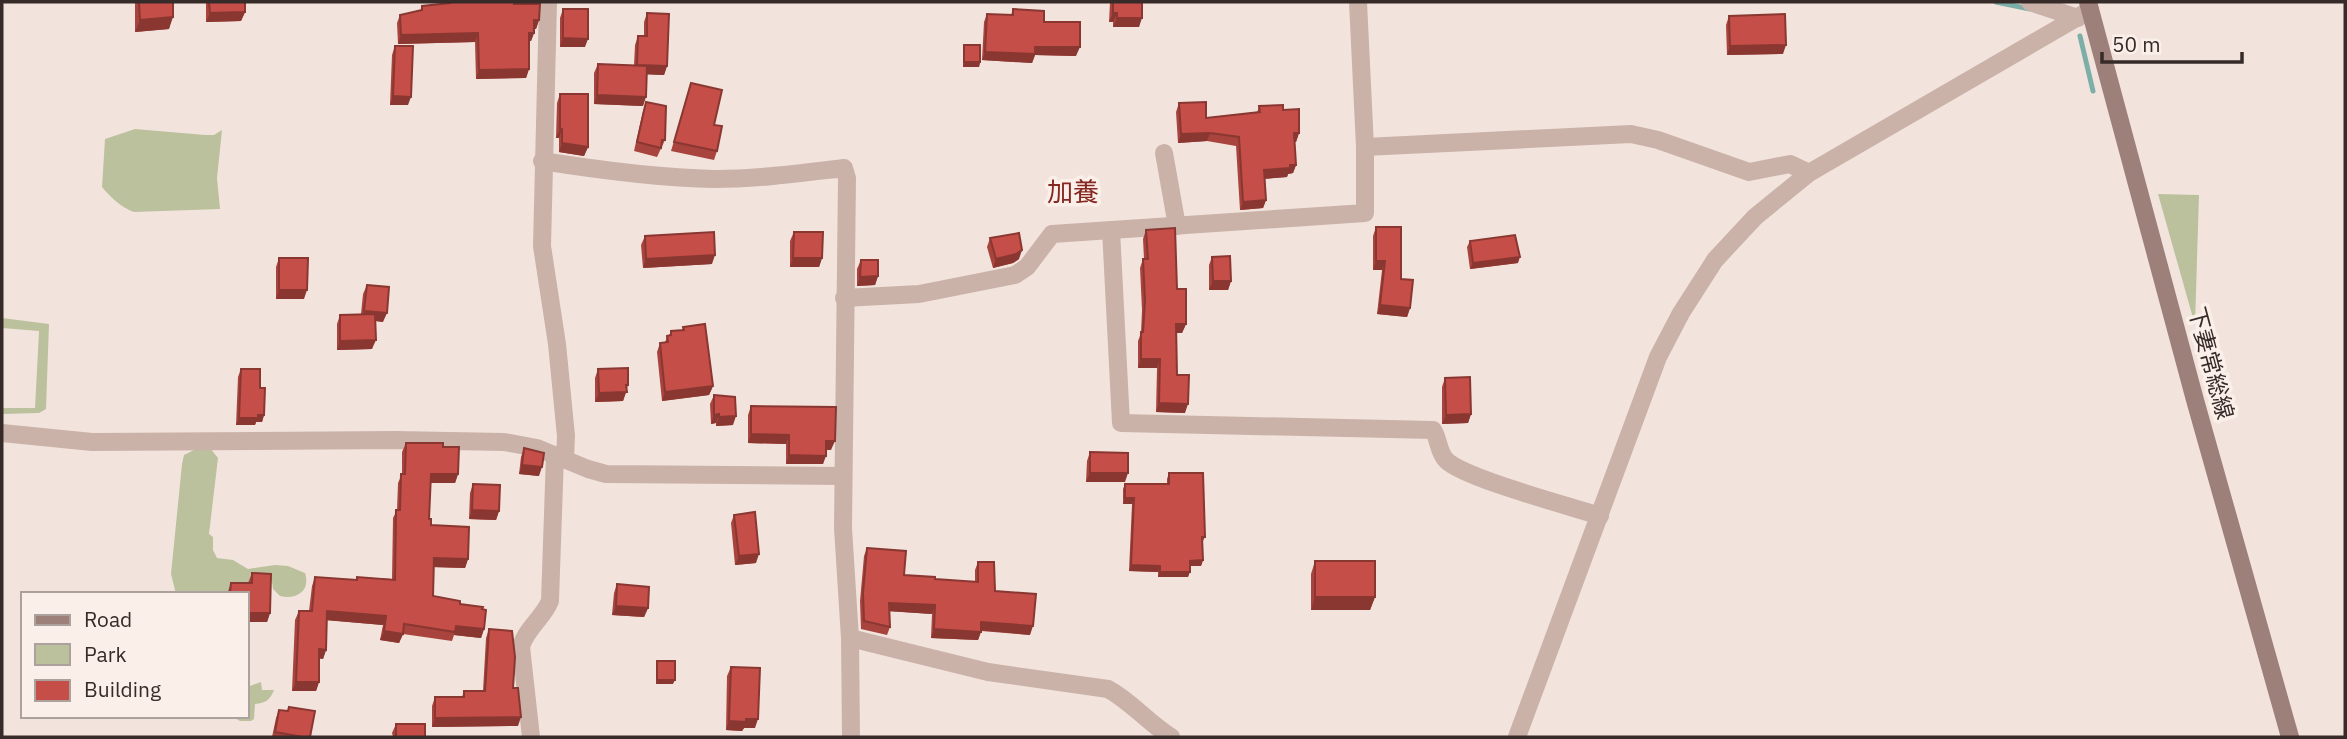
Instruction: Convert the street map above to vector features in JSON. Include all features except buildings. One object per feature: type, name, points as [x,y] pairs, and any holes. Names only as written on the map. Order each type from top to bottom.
[{"type":"main road","name":"下妻常総線","points":[[2085,10],[2290,737]]},
{"type":"street","points":[[531,737],[522,647],[523,639],[545,613],[550,601],[560,457],[566,436],[557,344],[542,246],[548,2]]},
{"type":"street","points":[[845,298],[919,293],[1015,275],[1027,267],[1052,234],[1364,213],[1365,147],[1358,2]]},
{"type":"street","points":[[2030,2],[2085,10]]},
{"type":"street","points":[[1517,737],[1658,357],[1681,313],[1715,260],[1749,222],[1809,173],[2085,10]]},
{"type":"street","points":[[1365,147],[1631,134],[1658,140],[1749,172],[1790,164],[1809,173]]},
{"type":"street","points":[[1164,153],[1177,226]]},
{"type":"street","points":[[542,161],[596,170],[715,179],[844,169],[847,178],[843,476],[851,737]]},
{"type":"street","points":[[1111,230],[1121,423],[1433,430],[1443,456],[1449,463],[1469,473],[1600,516]]},
{"type":"street","points":[[2,433],[92,442],[504,442],[537,448],[588,469],[619,474],[843,476]]},
{"type":"street","points":[[850,638],[988,672],[1108,689],[1123,697],[1156,728],[1171,737]]},
{"type":"green space","points":[[135,129],[205,135],[214,135],[222,130],[217,178],[220,209],[134,212],[112,198],[102,187],[105,139]]},
{"type":"green space","points":[[2158,194],[2199,195],[2195,325]]},
{"type":"green space","points":[[2,318],[49,324],[46,409],[39,413],[2,414],[2,408],[35,408],[39,331],[2,328]]},
{"type":"green space","points":[[200,447],[210,448],[218,458],[209,534],[213,537],[213,550],[217,558],[233,560],[248,569],[275,565],[288,566],[305,573],[306,585],[301,593],[292,597],[280,596],[273,589],[272,582],[242,584],[229,592],[176,592],[171,574],[184,455]]},
{"type":"green space","points":[[261,682],[262,690],[274,690],[267,700],[255,704],[254,719],[240,721],[235,718],[248,718],[248,687]]},
{"type":"waterway","points":[[1996,2],[2030,9]]},
{"type":"waterway","points":[[2080,36],[2093,91]]},
{"type":"district","name":"加養","points":[[1073,192]]}]
